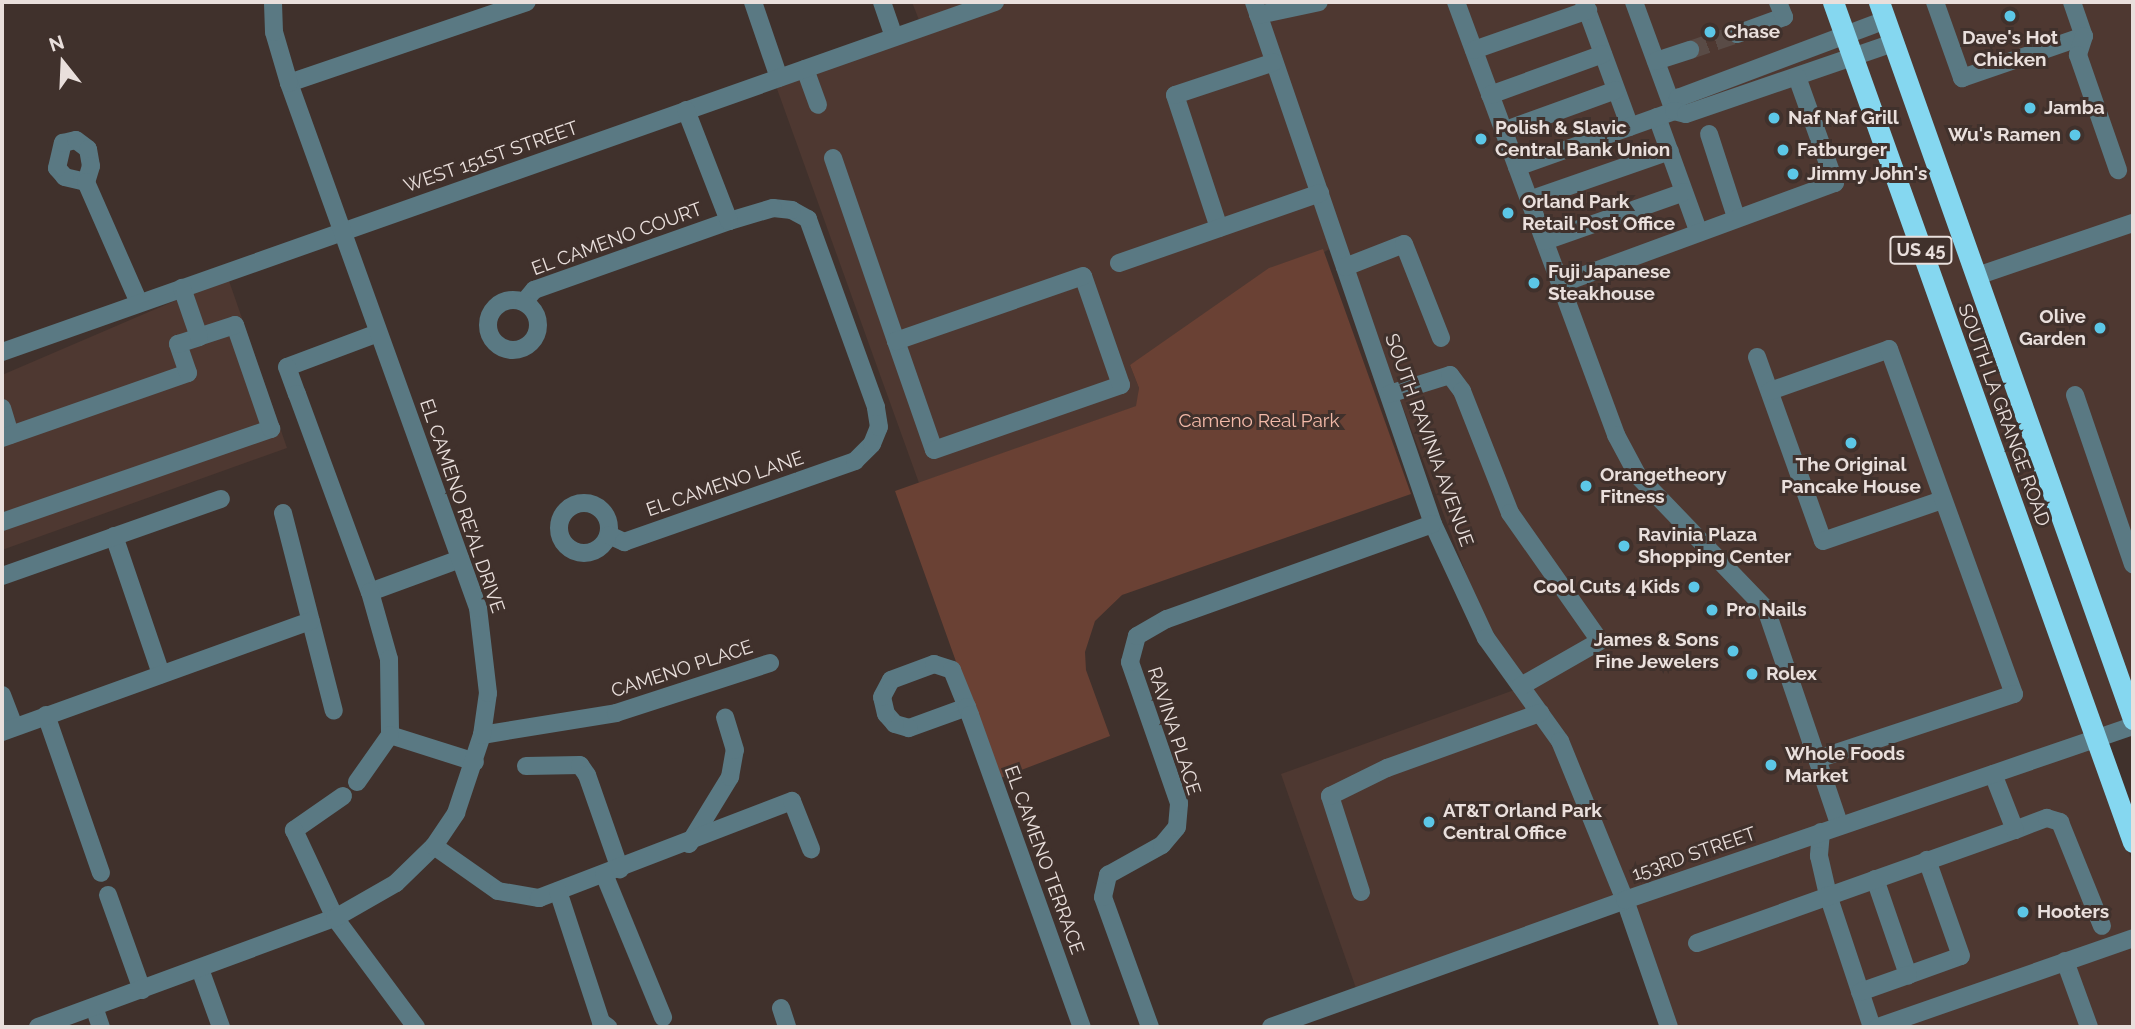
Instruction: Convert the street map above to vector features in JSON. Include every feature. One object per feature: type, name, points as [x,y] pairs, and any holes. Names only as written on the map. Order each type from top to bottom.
[{"type":"highway","name":"SOUTH LA GRANGE ROAD","points":[[1833,2],[2133,842]]},
{"type":"highway","name":"SOUTH LA GRANGE ROAD","points":[[1882,11],[2133,719]]},
{"type":"street","name":"EL CAMENO RE'AL DRIVE","points":[[38,1027],[335,918],[396,883],[435,846],[456,813],[482,735],[488,693],[486,652],[460,559],[289,83],[274,32],[273,2]]},
{"type":"street","points":[[289,83],[527,2]]},
{"type":"street","points":[[753,2],[779,78]]},
{"type":"street","points":[[882,2],[894,37]]},
{"type":"street","name":"WEST 151ST STREET","points":[[2,352],[894,37],[949,9],[995,2]]},
{"type":"street","points":[[1634,2],[1656,61],[1670,151],[1698,230]]},
{"type":"street","points":[[1935,2],[1962,78],[2084,36]]},
{"type":"street","points":[[2072,2],[2084,36],[2078,55],[2118,170]]},
{"type":"street","points":[[1256,9],[1312,3]]},
{"type":"street","points":[[1461,3],[1490,95],[1616,435],[1638,476],[1766,609],[1840,826]]},
{"type":"street","points":[[1474,50],[1586,6],[1630,127]]},
{"type":"street","name":"SOUTH RAVINIA AVENUE","points":[[1256,9],[1433,524],[1486,638],[1560,741],[1625,900],[1669,1027]]},
{"type":"street","points":[[1737,34],[1781,10]]},
{"type":"street","points":[[1666,114],[1678,98],[1845,36],[1882,11]]},
{"type":"street","points":[[1517,167],[1666,114],[1686,114],[1893,43]]},
{"type":"street","points":[[1656,61],[1690,50]]},
{"type":"street","points":[[1490,95],[1603,54]]},
{"type":"street","points":[[1219,228],[1174,95],[1274,62]]},
{"type":"street","points":[[805,69],[818,105]]},
{"type":"street","points":[[1560,284],[1698,230],[1835,183],[1797,77]]},
{"type":"street","points":[[1503,131],[1616,90]]},
{"type":"street","points":[[687,110],[729,221]]},
{"type":"street","points":[[1709,134],[1736,217]]},
{"type":"street","points":[[1529,200],[1670,151]]},
{"type":"street","points":[[833,158],[896,341],[934,450],[1121,385],[1083,276],[896,341]]},
{"type":"street","points":[[86,182],[139,303]]},
{"type":"street","points":[[1545,241],[1684,192]]},
{"type":"street","points":[[1119,263],[1320,193]]},
{"type":"street","name":"EL CAMENO LANE","points":[[609,535],[624,542],[855,461],[872,444],[879,427],[876,407],[808,219],[792,210],[773,208],[729,221]]},
{"type":"street","name":"EL CAMENO COURT","points":[[524,302],[534,290],[729,221]]},
{"type":"street","points":[[1977,276],[2133,223]]},
{"type":"street","points":[[1345,267],[1404,244],[1441,338]]},
{"type":"street","points":[[182,288],[199,337]]},
{"type":"street","points":[[2,408],[6,437],[188,373],[178,344],[235,325],[271,429],[2,522]]},
{"type":"street","points":[[356,782],[390,736],[389,659],[370,592],[287,367],[378,333]]},
{"type":"street","points":[[1770,391],[1889,349],[2014,694],[1817,759]]},
{"type":"street","points":[[1757,357],[1824,541],[1942,500]]},
{"type":"street","points":[[1388,394],[1450,375],[1461,391],[1510,513],[1600,641],[1521,686]]},
{"type":"street","points":[[2075,395],[2133,564]]},
{"type":"street","points":[[2,576],[221,499]]},
{"type":"street","points":[[283,513],[334,711]]},
{"type":"street","name":"RAVINA PLACE","points":[[1150,1027],[1102,897],[1108,875],[1162,845],[1177,827],[1178,803],[1130,662],[1137,636],[1167,619],[1433,524]]},
{"type":"street","points":[[114,536],[160,674]]},
{"type":"street","points":[[370,592],[460,559]]},
{"type":"street","points":[[2,695],[8,729],[311,621]]},
{"type":"street","name":"CAMENO PLACE","points":[[482,735],[616,713],[770,663]]},
{"type":"street","name":"EL CAMENO TERRACE","points":[[967,707],[909,728],[895,724],[886,714],[882,696],[891,680],[934,664],[952,670],[967,707],[1082,1027]]},
{"type":"street","points":[[1361,892],[1330,796],[1387,768],[1540,713]]},
{"type":"street","points":[[46,715],[101,873]]},
{"type":"street","points":[[690,844],[730,777],[735,750],[725,718]]},
{"type":"street","name":"153RD STREET","points":[[1271,1027],[1625,900],[2133,726]]},
{"type":"street","points":[[390,736],[475,762]]},
{"type":"street","points":[[526,766],[580,765],[587,775],[612,872],[663,1017]]},
{"type":"street","points":[[1993,774],[2015,830]]},
{"type":"street","points":[[343,796],[294,830],[335,918],[416,1027]]},
{"type":"street","points":[[435,846],[498,891],[539,898],[690,844],[792,801],[811,849]]},
{"type":"street","points":[[1698,943],[2047,818],[2060,822],[2102,926]]},
{"type":"street","points":[[1821,832],[1819,856],[1828,895],[1872,1027]]},
{"type":"street","points":[[1860,992],[1961,957],[1927,860]]},
{"type":"street","points":[[1875,879],[1908,975]]},
{"type":"street","points":[[558,891],[601,1021],[608,1027]]},
{"type":"street","points":[[108,895],[142,990]]},
{"type":"street","points":[[1878,1027],[2133,938]]},
{"type":"street","points":[[2065,961],[2089,1027]]},
{"type":"street","points":[[200,969],[221,1027]]},
{"type":"street","points":[[94,1007],[101,1027]]},
{"type":"street","points":[[782,1008],[788,1027]]},
{"type":"shaded area","points":[[912,2],[969,2],[919,20]]},
{"type":"shaded area","points":[[1010,2],[1245,2],[1333,247],[1130,365],[1139,388],[1137,406],[919,483],[776,86]]},
{"type":"shaded area","points":[[1259,2],[2133,2],[2133,720],[1627,895],[1563,738],[1489,634],[1347,260]]},
{"type":"shaded area","points":[[228,278],[287,448],[2,550],[2,375]]},
{"type":"shaded area","points":[[1517,689],[1556,741],[1617,896],[1357,991],[1281,774]]},
{"type":"shaded area","points":[[2092,747],[2133,864],[2133,1027],[1676,1027],[1634,904]]},
{"type":"green space","name":"Cameno Real Park","points":[[1323,249],[1411,494],[1122,595],[1095,621],[1085,652],[1086,670],[1110,736],[998,779],[895,491],[1136,406],[1139,388],[1130,365],[1269,268]]},
{"type":"tunnel","points":[[1690,50],[1737,34]]},
{"type":"place","name":"Dave's Hot Chicken","points":[[2010,16]]},
{"type":"place","name":"Chase","points":[[1710,32]]},
{"type":"place","name":"Jamba","points":[[2030,108]]},
{"type":"place","name":"Naf Naf Grill","points":[[1774,118]]},
{"type":"place","name":"Wu's Ramen","points":[[2075,135]]},
{"type":"place","name":"Polish & Slavic Central Bank Union","points":[[1481,139]]},
{"type":"place","name":"Fatburger","points":[[1783,150]]},
{"type":"place","name":"Jimmy John's","points":[[1793,174]]},
{"type":"place","name":"Orland Park Retail Post Office","points":[[1508,213]]},
{"type":"place","name":"Fuji Japanese Steakhouse","points":[[1534,283]]},
{"type":"place","name":"Olive Garden","points":[[2100,328]]},
{"type":"place","name":"The Original Pancake House","points":[[1851,443]]},
{"type":"place","name":"Orangetheory Fitness","points":[[1586,486]]},
{"type":"place","name":"Ravinia Plaza Shopping Center","points":[[1624,546]]},
{"type":"place","name":"Cool Cuts 4 Kids","points":[[1694,587]]},
{"type":"place","name":"Pro Nails","points":[[1712,610]]},
{"type":"place","name":"James & Sons Fine Jewelers","points":[[1733,651]]},
{"type":"place","name":"Rolex","points":[[1752,674]]},
{"type":"place","name":"Whole Foods Market","points":[[1771,765]]},
{"type":"place","name":"AT&T Orland Park Central Office","points":[[1429,822]]},
{"type":"place","name":"Hooters","points":[[2023,912]]}]
